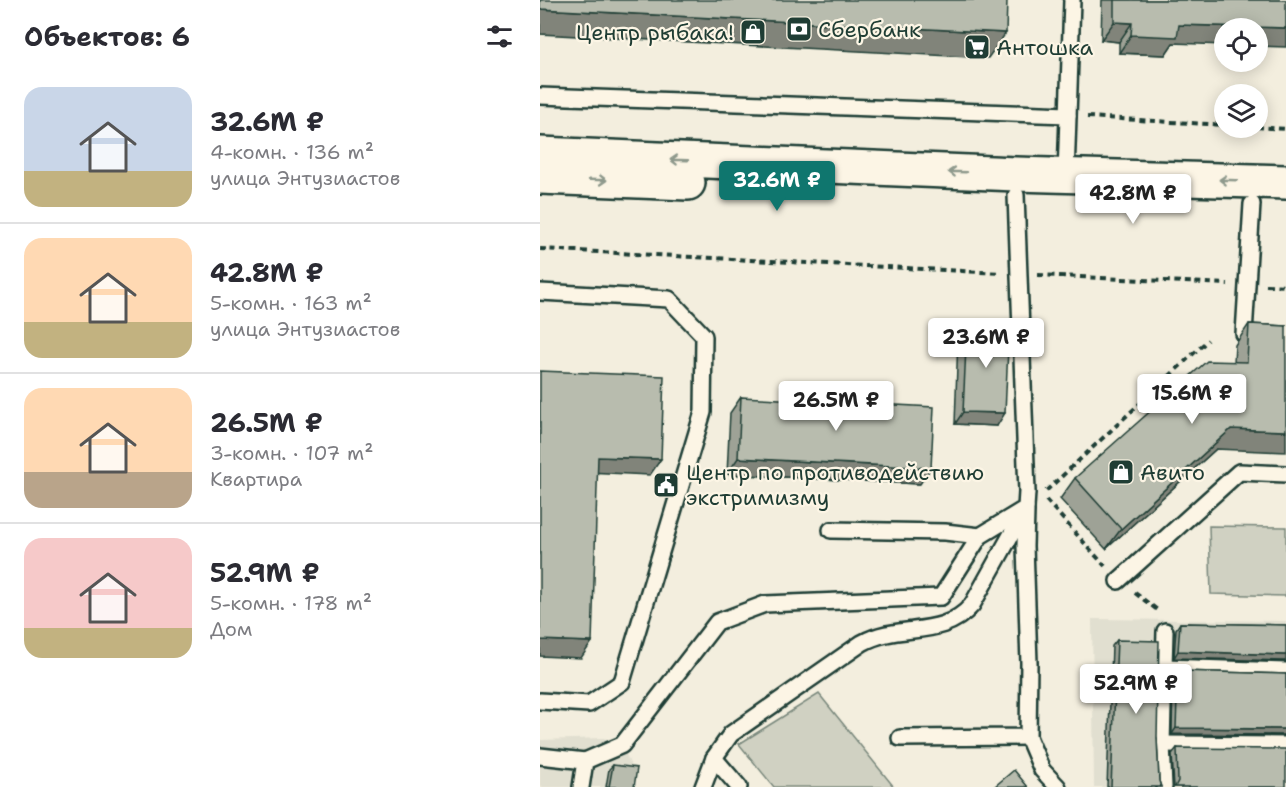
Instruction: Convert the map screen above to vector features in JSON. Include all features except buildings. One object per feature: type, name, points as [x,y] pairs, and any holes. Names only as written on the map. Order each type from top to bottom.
[{"type":"main road","points":[[540,154],[1066,186],[1252,204],[1286,205]]},
{"type":"main road","points":[[540,177],[1016,184]]},
{"type":"main road","points":[[1066,186],[1286,182]]},
{"type":"lane","points":[[1066,186],[1072,0]]},
{"type":"lane","points":[[540,96],[1068,115]]},
{"type":"lane","points":[[1016,184],[1027,492],[1025,546],[1029,663],[1028,737],[1041,770],[1058,787]]},
{"type":"lane","points":[[1244,334],[1252,204]]},
{"type":"lane","points":[[540,292],[669,299],[704,336],[703,412],[622,682],[589,704],[540,701]]},
{"type":"lane","points":[[1118,581],[1239,472],[1286,474]]},
{"type":"lane","points":[[540,756],[585,761],[622,745],[717,622],[765,604],[941,597],[980,536],[1026,508]]},
{"type":"lane","points":[[703,787],[714,758],[726,739],[738,728],[862,643],[884,634],[946,625],[966,614],[1026,508]]},
{"type":"lane","points":[[831,530],[945,532],[980,536]]},
{"type":"lane","points":[[1164,787],[1162,744],[1165,631]]},
{"type":"lane","points":[[1164,667],[1286,670]]},
{"type":"lane","points":[[900,738],[1028,737]]},
{"type":"lane","points":[[1162,744],[1286,745]]},
{"type":"lane","points":[[714,758],[739,787]]},
{"type":"lane","points":[[581,787],[585,761]]},
{"type":"path","points":[[1068,115],[1214,124]]},
{"type":"path","points":[[1268,128],[1286,129]]},
{"type":"path","points":[[540,249],[1286,286]]},
{"type":"path","points":[[1164,615],[1118,581],[1041,495],[1208,340]]},
{"type":"shaded area","points":[[1209,526],[1286,527],[1286,596],[1211,594]]},
{"type":"shaded area","points":[[1092,619],[1286,621],[1286,787],[1094,787]]},
{"type":"shaded area","points":[[819,694],[894,787],[774,787],[739,744]]},
{"type":"shaded area","points":[[604,738],[622,745],[634,773],[631,787],[540,787],[540,740]]},
{"type":"place","name":"Сбербанк","points":[[799,29]]},
{"type":"place","name":"Центр рыбака!","points":[[753,32]]},
{"type":"place","name":"Антошка","points":[[977,47]]},
{"type":"place","name":"Авито","points":[[1121,472]]},
{"type":"place","name":"Центр по противодействию экстримизму","points":[[666,485]]}]
